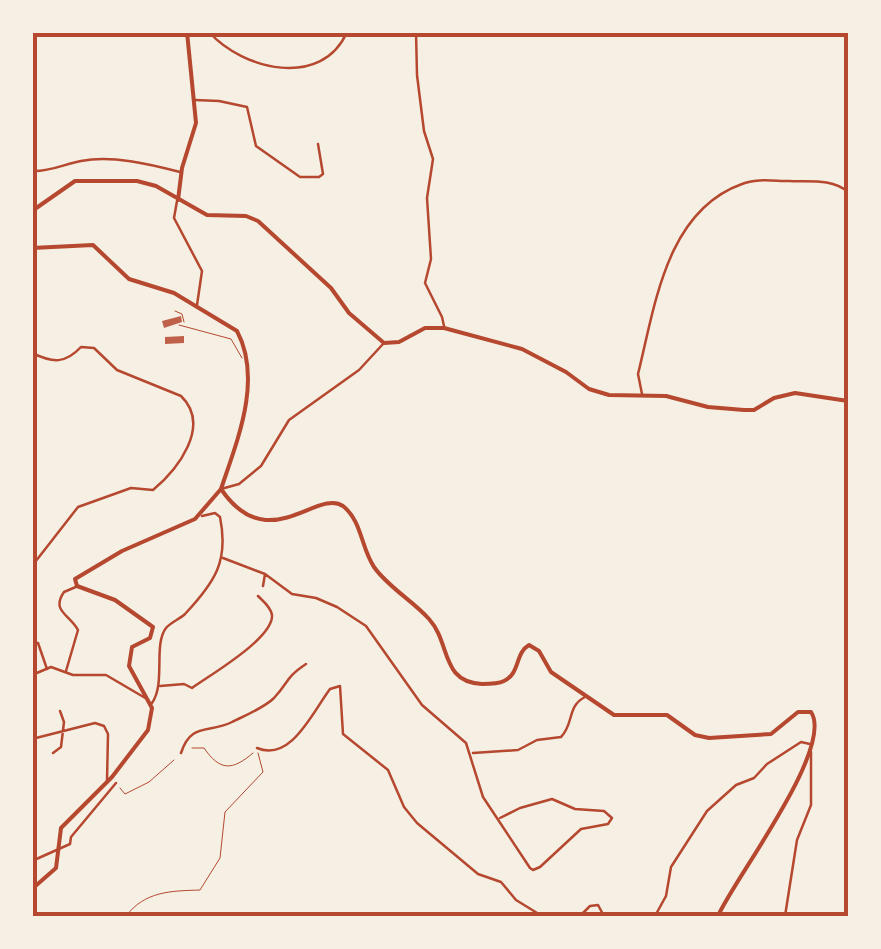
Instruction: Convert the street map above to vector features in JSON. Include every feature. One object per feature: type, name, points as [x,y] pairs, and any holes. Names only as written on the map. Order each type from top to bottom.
[{"type":"main road","points":[[178,200],[181,172],[196,123],[187,32]]},
{"type":"main road","points":[[32,211],[75,181],[143,181],[207,215],[241,214],[258,221],[384,343],[399,342],[425,328],[444,328],[522,349],[599,393],[642,395],[744,410],[754,410],[774,398],[796,393],[848,402]]},
{"type":"main road","points":[[32,248],[92,245],[130,279],[163,289],[238,331],[246,359],[242,425],[221,488],[200,515],[122,550],[76,577],[74,582],[78,586],[122,604],[154,628],[148,640],[132,647],[128,659],[137,684],[150,702],[146,733],[107,783],[64,824],[59,834],[56,868],[32,889]]},
{"type":"main road","points":[[221,488],[239,509],[268,520],[290,519],[322,504],[342,506],[356,522],[371,563],[435,626],[447,663],[462,680],[487,684],[505,681],[515,670],[522,650],[529,645],[539,652],[550,672],[614,716],[668,715],[696,735],[708,738],[764,736],[798,712],[806,711],[816,720],[796,784],[718,916]]},
{"type":"street","points":[[208,32],[231,52],[263,67],[303,66],[328,59],[341,46],[347,32]]},
{"type":"street","points":[[416,32],[424,132],[433,159],[428,198],[431,259],[424,284],[444,328]]},
{"type":"street","points":[[193,100],[230,102],[246,108],[256,146],[303,178],[323,174],[318,144]]},
{"type":"street","points":[[32,171],[43,172],[84,160],[107,160],[181,172]]},
{"type":"street","points":[[642,395],[638,374],[669,254],[708,203],[740,184],[754,181],[833,182],[848,192]]},
{"type":"street","points":[[178,200],[174,203],[174,218],[202,271],[196,306]]},
{"type":"street","points":[[221,488],[239,484],[261,466],[289,420],[359,370],[384,343]]},
{"type":"street","points":[[32,353],[64,361],[87,345],[101,352],[117,370],[182,396],[193,419],[186,448],[171,475],[153,490],[131,488],[78,507],[32,566]]},
{"type":"street","points":[[32,675],[56,668],[66,673],[106,675],[150,702],[158,686],[165,630],[194,602],[223,558],[225,544],[220,517],[215,513],[200,515]]},
{"type":"street","points":[[223,558],[264,574],[292,594],[320,599],[366,626],[422,705],[460,736],[471,753],[478,788],[533,870],[573,834],[608,824],[612,817],[604,810],[575,810],[552,799],[500,818]]},
{"type":"street","points":[[263,586],[264,574]]},
{"type":"street","points":[[66,673],[78,630],[60,612],[58,603],[64,592],[78,586]]},
{"type":"street","points":[[158,686],[184,684],[192,688],[266,632],[271,609],[258,596]]},
{"type":"street","points":[[154,628],[165,630]]},
{"type":"street","points":[[32,642],[38,643],[47,670]]},
{"type":"street","points":[[182,754],[192,733],[224,725],[268,702],[289,675],[306,664]]},
{"type":"street","points":[[257,748],[269,753],[287,748],[330,689],[340,686],[343,734],[388,770],[404,807],[417,823],[478,874],[501,882],[516,900],[542,916]]},
{"type":"street","points":[[471,753],[514,751],[537,740],[560,737],[567,730],[573,706],[585,697]]},
{"type":"street","points":[[53,753],[62,747],[60,710]]},
{"type":"street","points":[[32,739],[95,724],[104,726],[108,734],[107,783]]},
{"type":"street","points":[[655,916],[666,896],[672,867],[716,801],[801,742],[810,744],[812,800],[798,834],[785,916]]},
{"type":"street","points":[[32,861],[70,844],[70,837],[116,783]]},
{"type":"street","points":[[580,916],[590,906],[598,905],[604,916]]},
{"type":"lane","points":[[174,311],[182,314],[182,325],[232,340],[240,358],[246,359]]},
{"type":"path","points":[[116,783],[124,794],[150,782],[188,748],[204,748],[212,761],[222,766],[238,764],[257,748],[263,772],[225,812],[220,858],[200,890],[173,890],[149,897],[126,916]]},
{"type":"building","points":[[181,316],[182,322],[164,328],[162,321]]},
{"type":"building","points":[[184,336],[184,343],[165,344],[165,337]]}]
